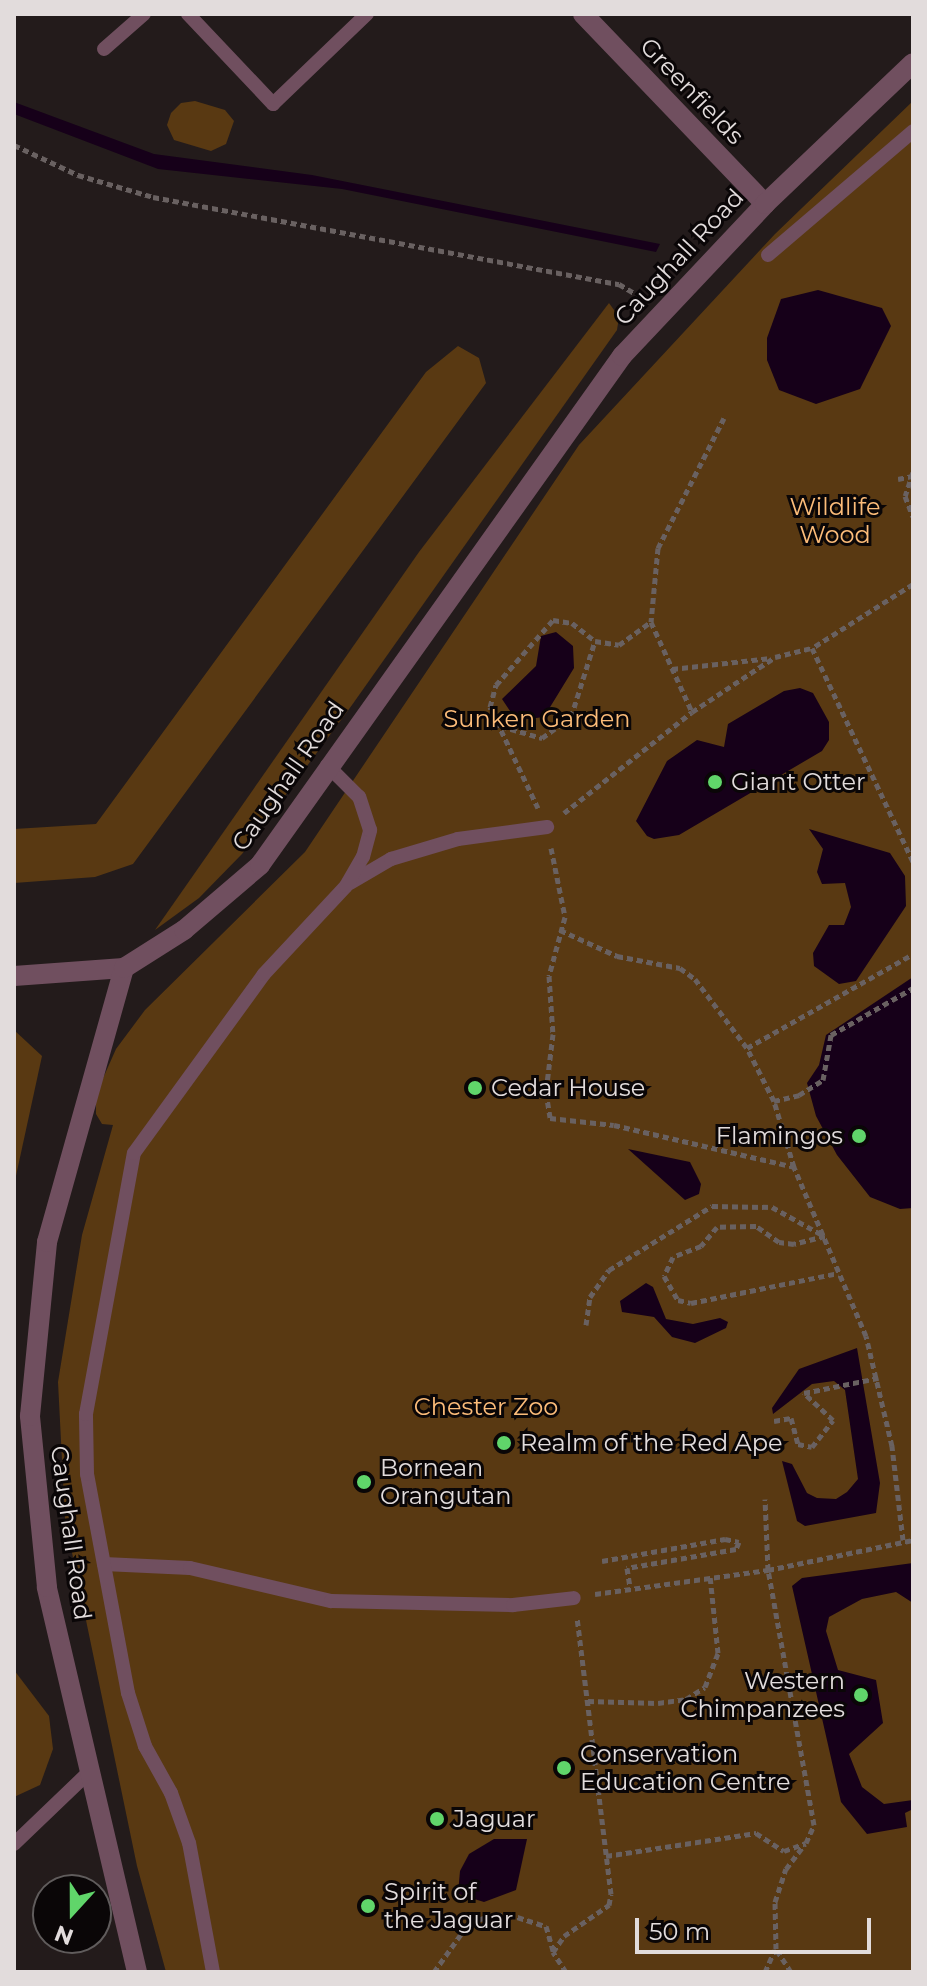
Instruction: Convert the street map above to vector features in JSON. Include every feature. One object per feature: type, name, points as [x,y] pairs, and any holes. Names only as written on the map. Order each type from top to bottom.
[{"type":"street","name":"Greenfields","points":[[583,14],[765,204]]},
{"type":"street","name":"Caughall Road","points":[[137,1972],[47,1587],[30,1416],[47,1242],[124,968],[184,930],[260,865],[327,765],[622,356],[765,204],[913,63]]},
{"type":"street","points":[[14,976],[124,968]]},
{"type":"lane","points":[[104,49],[144,14]]},
{"type":"lane","points":[[188,14],[273,104],[367,14]]},
{"type":"lane","points":[[768,255],[913,131]]},
{"type":"lane","points":[[213,1972],[189,1843],[132,1706],[87,1474],[86,1414],[134,1153],[264,974],[346,886],[363,857],[370,830],[359,797],[327,765]]},
{"type":"lane","points":[[346,886],[391,859],[458,839],[547,827]]},
{"type":"lane","points":[[104,1564],[190,1568],[331,1601],[513,1605],[574,1598]]},
{"type":"lane","points":[[14,1844],[90,1771]]},
{"type":"path","points":[[14,145],[78,175],[153,197],[619,284],[664,311]]},
{"type":"path","points":[[692,712],[651,622],[658,548],[724,418]]},
{"type":"path","points":[[898,479],[912,475]]},
{"type":"path","points":[[912,475],[905,496],[913,517]]},
{"type":"path","points":[[672,669],[775,657],[812,648],[913,584]]},
{"type":"path","points":[[651,622],[619,645],[595,641],[572,623],[553,620],[496,685],[490,707],[547,827],[565,917],[549,976],[553,1034],[546,1092],[550,1118],[614,1125],[794,1167]]},
{"type":"path","points":[[500,726],[542,738],[571,717],[595,641]]},
{"type":"path","points":[[812,648],[913,862]]},
{"type":"path","points":[[547,827],[692,712],[775,657]]},
{"type":"path","points":[[560,930],[617,956],[680,968],[695,979],[747,1048],[774,1101],[794,1167],[825,1236],[878,1378],[903,1540]]},
{"type":"path","points":[[747,1048],[913,954]]},
{"type":"path","points":[[774,1101],[799,1095],[823,1080],[831,1035],[913,988]]},
{"type":"path","points":[[586,1325],[590,1297],[609,1270],[712,1206],[772,1207],[825,1236]]},
{"type":"path","points":[[825,1236],[794,1244],[779,1242],[756,1226],[717,1227],[701,1246],[673,1257],[664,1276],[678,1300],[691,1303],[838,1273]]},
{"type":"path","points":[[774,1421],[791,1418],[798,1444],[812,1447],[833,1420],[804,1393],[878,1378]]},
{"type":"path","points":[[765,1499],[768,1570],[814,1825],[806,1843],[786,1869],[775,1902],[776,1949],[765,1972]]},
{"type":"path","points":[[602,1561],[725,1539],[739,1542],[736,1549],[627,1568],[630,1588]]},
{"type":"path","points":[[553,1952],[564,1936],[609,1905],[606,1856],[574,1598],[710,1575],[768,1570],[913,1540]]},
{"type":"path","points":[[588,1701],[658,1703],[686,1699],[705,1687],[718,1653],[710,1575]]},
{"type":"path","points":[[606,1856],[756,1833],[784,1851],[806,1843]]},
{"type":"path","points":[[434,1972],[469,1923],[508,1914],[546,1926],[553,1952],[566,1972]]},
{"type":"path","points":[[776,1949],[791,1972]]},
{"type":"green space","points":[[195,101],[225,110],[234,121],[226,144],[211,151],[174,140],[167,125],[171,113],[181,103]]},
{"type":"green space","name":"Chester Zoo","points":[[913,101],[913,1972],[166,1972],[137,1866],[65,1519],[58,1382],[82,1235],[113,1125],[102,1124],[96,1114],[96,1094],[116,1049],[145,1010],[305,852],[579,445],[775,234]]},
{"type":"green space","points":[[609,303],[619,317],[617,330],[352,705],[242,854],[199,898],[155,930],[419,552]]},
{"type":"green space","points":[[458,346],[479,358],[486,383],[133,864],[95,877],[14,883],[14,829],[96,824],[426,372]]},
{"type":"green space","points":[[14,1030],[42,1056],[14,1185]]},
{"type":"green space","points":[[14,1670],[49,1716],[53,1749],[40,1785],[14,1797]]},
{"type":"shaded area","points":[[14,102],[154,154],[312,175],[660,244],[656,252],[342,189],[158,169],[14,114]]},
{"type":"shaded area","points":[[818,290],[882,308],[891,326],[860,389],[816,404],[779,390],[767,360],[767,338],[781,299]]},
{"type":"shaded area","points":[[556,632],[573,646],[574,668],[544,717],[528,719],[510,711],[502,699],[536,666],[541,636]]},
{"type":"shaded area","points":[[800,688],[813,693],[829,722],[829,740],[822,751],[679,835],[654,839],[647,836],[636,821],[667,761],[697,740],[724,747],[728,724],[784,691]]},
{"type":"shaded area","points":[[809,829],[890,853],[905,876],[906,906],[856,981],[839,984],[814,966],[813,953],[829,925],[844,925],[851,907],[845,883],[822,884],[817,872],[823,849]]},
{"type":"shaded area","name":"Flamingos","points":[[913,977],[913,1208],[900,1209],[870,1197],[837,1155],[816,1116],[807,1083],[819,1065],[826,1035]]},
{"type":"shaded area","points":[[628,1149],[690,1162],[701,1184],[699,1194],[685,1200]]},
{"type":"shaded area","points":[[646,1283],[653,1287],[666,1319],[693,1324],[720,1318],[728,1322],[726,1328],[695,1343],[672,1337],[654,1317],[622,1312],[620,1301]]},
{"type":"shaded area","points":[[857,1348],[880,1483],[876,1513],[805,1526],[797,1521],[782,1461],[792,1464],[807,1493],[817,1498],[836,1499],[847,1492],[858,1479],[845,1390],[834,1381],[812,1384],[773,1414],[772,1408],[799,1369]]},
{"type":"shaded area","points":[[913,1563],[913,1603],[896,1592],[862,1599],[829,1617],[826,1631],[838,1670],[876,1680],[883,1723],[849,1754],[862,1787],[884,1804],[913,1800],[913,1809],[905,1813],[907,1827],[867,1834],[841,1802],[792,1586],[802,1578]]},
{"type":"shaded area","points":[[494,1839],[527,1839],[516,1890],[484,1902],[458,1894],[460,1871],[469,1854]]},
{"type":"place","name":"Giant Otter","points":[[715,782]]},
{"type":"place","name":"Cedar House","points":[[475,1088]]},
{"type":"place","name":"Flamingos","points":[[859,1136]]},
{"type":"place","name":"Realm of the Red Ape","points":[[504,1443]]},
{"type":"place","name":"Bornean Orangutan","points":[[364,1482]]},
{"type":"place","name":"Western Chimpanzees","points":[[861,1695]]},
{"type":"place","name":"Conservation Education Centre","points":[[564,1768]]},
{"type":"place","name":"Jaguar","points":[[437,1819]]},
{"type":"place","name":"Spirit of the Jaguar","points":[[368,1906]]},
{"type":"park label","name":"Wildlife Wood","points":[[835,521]]},
{"type":"park label","name":"Sunken Garden","points":[[537,719]]}]
